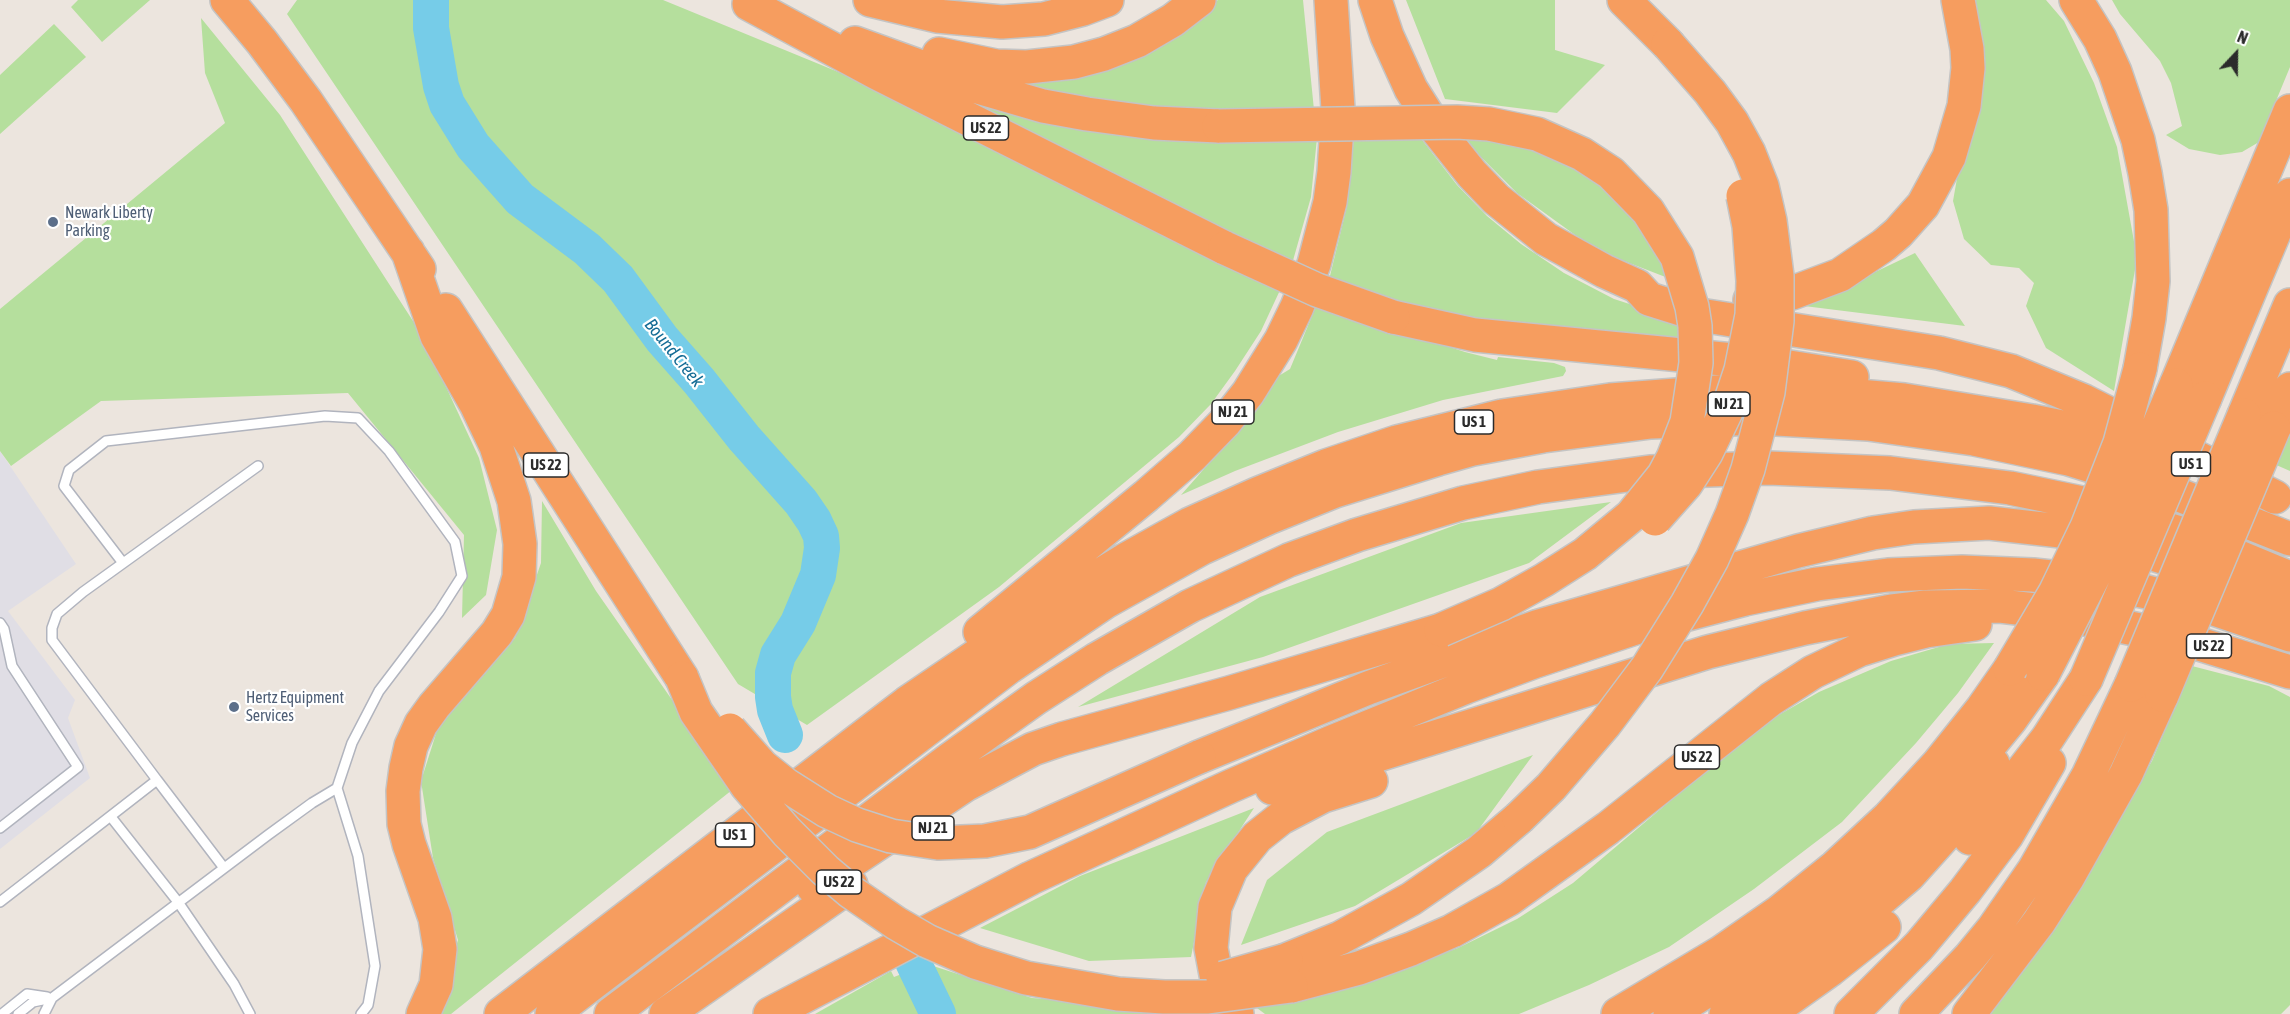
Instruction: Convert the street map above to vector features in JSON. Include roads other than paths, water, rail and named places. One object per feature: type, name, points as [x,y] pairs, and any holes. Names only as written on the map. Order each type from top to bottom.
[{"type":"highway","name":"US 22","points":[[227,0],[306,101],[408,252],[682,678],[696,712],[747,786],[787,832],[851,892],[896,923],[959,955],[1018,976],[1072,987],[1130,989],[1359,968],[1402,953],[1452,931],[1509,899],[1599,835],[1785,689],[1813,672],[1851,654],[1910,634],[1961,625],[2002,622],[2051,622],[2132,628],[2194,642],[2288,672]]},
{"type":"highway","points":[[870,0],[937,16],[1002,22],[1054,17],[1107,0]]},
{"type":"highway","points":[[862,45],[888,40],[981,64],[1027,68],[1059,65],[1104,54],[1137,41],[1173,20],[1199,0]]},
{"type":"highway","name":"NJ 21","points":[[907,703],[988,624],[1192,456],[1225,422],[1266,365],[1306,285],[1323,234],[1330,202],[1335,172],[1338,109],[1331,0]]},
{"type":"highway","points":[[1375,0],[1387,36],[1411,88],[1437,130],[1472,174],[1496,199],[1546,239],[1604,271],[1637,286],[1652,286],[1723,301],[1775,297],[1808,288],[1840,275],[1898,233],[1923,205],[1949,157],[1960,124],[1968,68],[1965,30],[1958,0]]},
{"type":"highway","name":"NJ 21","points":[[666,1014],[985,793],[1040,764],[1108,735],[1229,693],[1526,603],[1560,589],[1593,571],[1623,549],[1663,511],[1691,476],[1715,437],[1736,387],[1749,334],[1753,298],[1752,253],[1742,191],[1732,155],[1710,104],[1692,74],[1668,44],[1624,0]]},
{"type":"highway","points":[[1618,1014],[1689,974],[1742,938],[1835,867],[1889,817],[1932,771],[1975,718],[2010,669],[2055,593],[2091,518],[2122,434],[2140,369],[2153,281],[2151,210],[2138,140],[2115,72],[2100,39],[2076,0]]},
{"type":"highway","name":"US 22","points":[[744,2],[877,74],[1225,248],[1317,291],[1394,317],[1433,327],[1498,338],[1764,363],[1822,371],[2013,408],[2106,436]]},
{"type":"highway","points":[[744,2],[974,86],[1043,106],[1154,123],[1219,126],[1457,122],[1489,124],[1530,132],[1568,146],[1611,173],[1648,211],[1677,257],[1692,307],[1695,326],[1696,363],[1687,422],[1664,475],[1632,516],[1585,554],[1544,580],[1501,604],[1441,630]]},
{"type":"highway","points":[[1289,973],[1340,938],[1411,899],[1479,852],[1519,818],[1566,771],[1605,724],[1653,658],[1700,581],[1723,537],[1755,444],[1768,392],[1775,346],[1778,287],[1776,255],[1767,204],[1749,153],[1731,122],[1704,84],[1668,44]]},
{"type":"highway","points":[[1726,1014],[1853,923],[1923,861],[1950,831],[1972,799],[2043,674],[2101,562],[2290,111]]},
{"type":"highway","points":[[1851,1014],[1943,919],[2007,835],[2043,775],[2086,679],[2290,195]]},
{"type":"highway","points":[[408,252],[437,336],[476,404],[496,446],[514,501],[520,544],[519,577],[515,597],[503,624],[434,705],[416,735],[408,757],[403,791],[404,824],[435,918],[440,949],[436,985],[423,1014]]},
{"type":"highway","points":[[1637,286],[1648,299],[1700,315],[1939,353],[2012,371],[2085,401],[2282,500]]},
{"type":"highway","points":[[1916,1014],[1976,950],[2034,870],[2088,776],[2131,685],[2290,305]]},
{"type":"highway","points":[[1969,1014],[2039,922],[2078,861],[2126,774],[2162,695],[2290,390]]},
{"type":"highway","name":"US 1","points":[[501,1014],[907,703],[1092,579],[1190,524],[1326,466],[1397,442],[1467,424],[1539,410],[1620,399],[1694,393],[1783,391],[1844,394],[1924,403],[2106,436],[2167,455],[2282,500]]},
{"type":"highway","points":[[552,1014],[1009,667],[1074,622],[1169,566],[1234,533],[1326,494],[1416,465],[1508,442],[1613,426],[1686,420],[1758,418],[1839,421],[1938,432],[2070,459],[2159,486],[2290,539]]},
{"type":"highway","points":[[612,1014],[949,760],[1097,658],[1190,606],[1289,560],[1357,535],[1463,504],[1538,487],[1659,472],[1768,468],[1890,473],[1991,485],[2087,504],[2186,535],[2290,578]]},
{"type":"highway","points":[[682,678],[708,701],[738,740],[762,765],[806,799],[826,811],[857,825],[891,836],[922,842],[970,843],[1030,832],[1199,757],[1379,684],[1539,626],[1798,551],[1873,533],[1914,526],[1989,523],[2070,532],[2121,544],[2175,561],[2290,609]]},
{"type":"highway","points":[[771,1014],[999,894],[1130,832],[1365,728],[1536,661],[1648,624],[1736,601],[1817,584],[1888,575],[1997,573],[2068,578],[2122,587],[2178,599],[2290,635]]},
{"type":"highway","points":[[1130,832],[1708,652],[1756,639],[1860,617],[1926,607],[2000,606],[2052,612],[2132,628]]},
{"type":"highway","points":[[1236,1014],[1224,996],[1212,961],[1211,935],[1215,907],[1224,880],[1238,858],[1257,837],[1281,818],[1337,791],[1598,708],[1860,617]]},
{"type":"highway","points":[[1670,1014],[1761,956],[1826,908],[1869,872],[1910,834],[1975,763],[2011,719],[2043,674]]},
{"type":"highway","points":[[1768,1014],[1855,950],[1887,924],[1932,881],[1966,843],[2047,739],[2086,679]]},
{"type":"highway","points":[[622,1014],[988,771],[1046,744],[1229,693]]},
{"type":"lane","points":[[123,563],[64,486],[69,470],[106,441],[326,416],[358,418],[389,451],[455,542],[462,576],[379,691],[352,743],[337,788],[358,856],[375,966],[368,1005],[361,1014]]},
{"type":"lane","points":[[224,868],[52,640],[52,628],[62,608],[258,466]]},
{"type":"lane","points":[[0,623],[4,628],[12,666],[78,767],[0,828]]},
{"type":"lane","points":[[0,902],[157,780]]},
{"type":"lane","points":[[18,1014],[33,1002],[52,998],[312,803],[337,788]]},
{"type":"lane","points":[[111,817],[178,902],[234,984],[250,1014]]},
{"type":"lane","points":[[2,1014],[27,994],[52,998]]},
{"type":"lane","points":[[44,1014],[52,998]]},
{"type":"lane","points":[[52,998],[52,1014]]},
{"type":"waterway","name":"Bound Creek","points":[[431,0],[431,28],[441,86],[447,104],[473,146],[520,199],[587,249],[618,279],[662,339],[744,438],[801,502],[814,521],[821,536],[822,548],[818,575],[798,623],[778,655],[773,673],[775,710],[785,735]]},
{"type":"waterway","name":"Bound Creek","points":[[913,962],[938,1014]]},
{"type":"place","name":"Newark Liberty Parking","points":[[53,222]]},
{"type":"place","name":"Hertz Equipment Services","points":[[234,707]]}]
